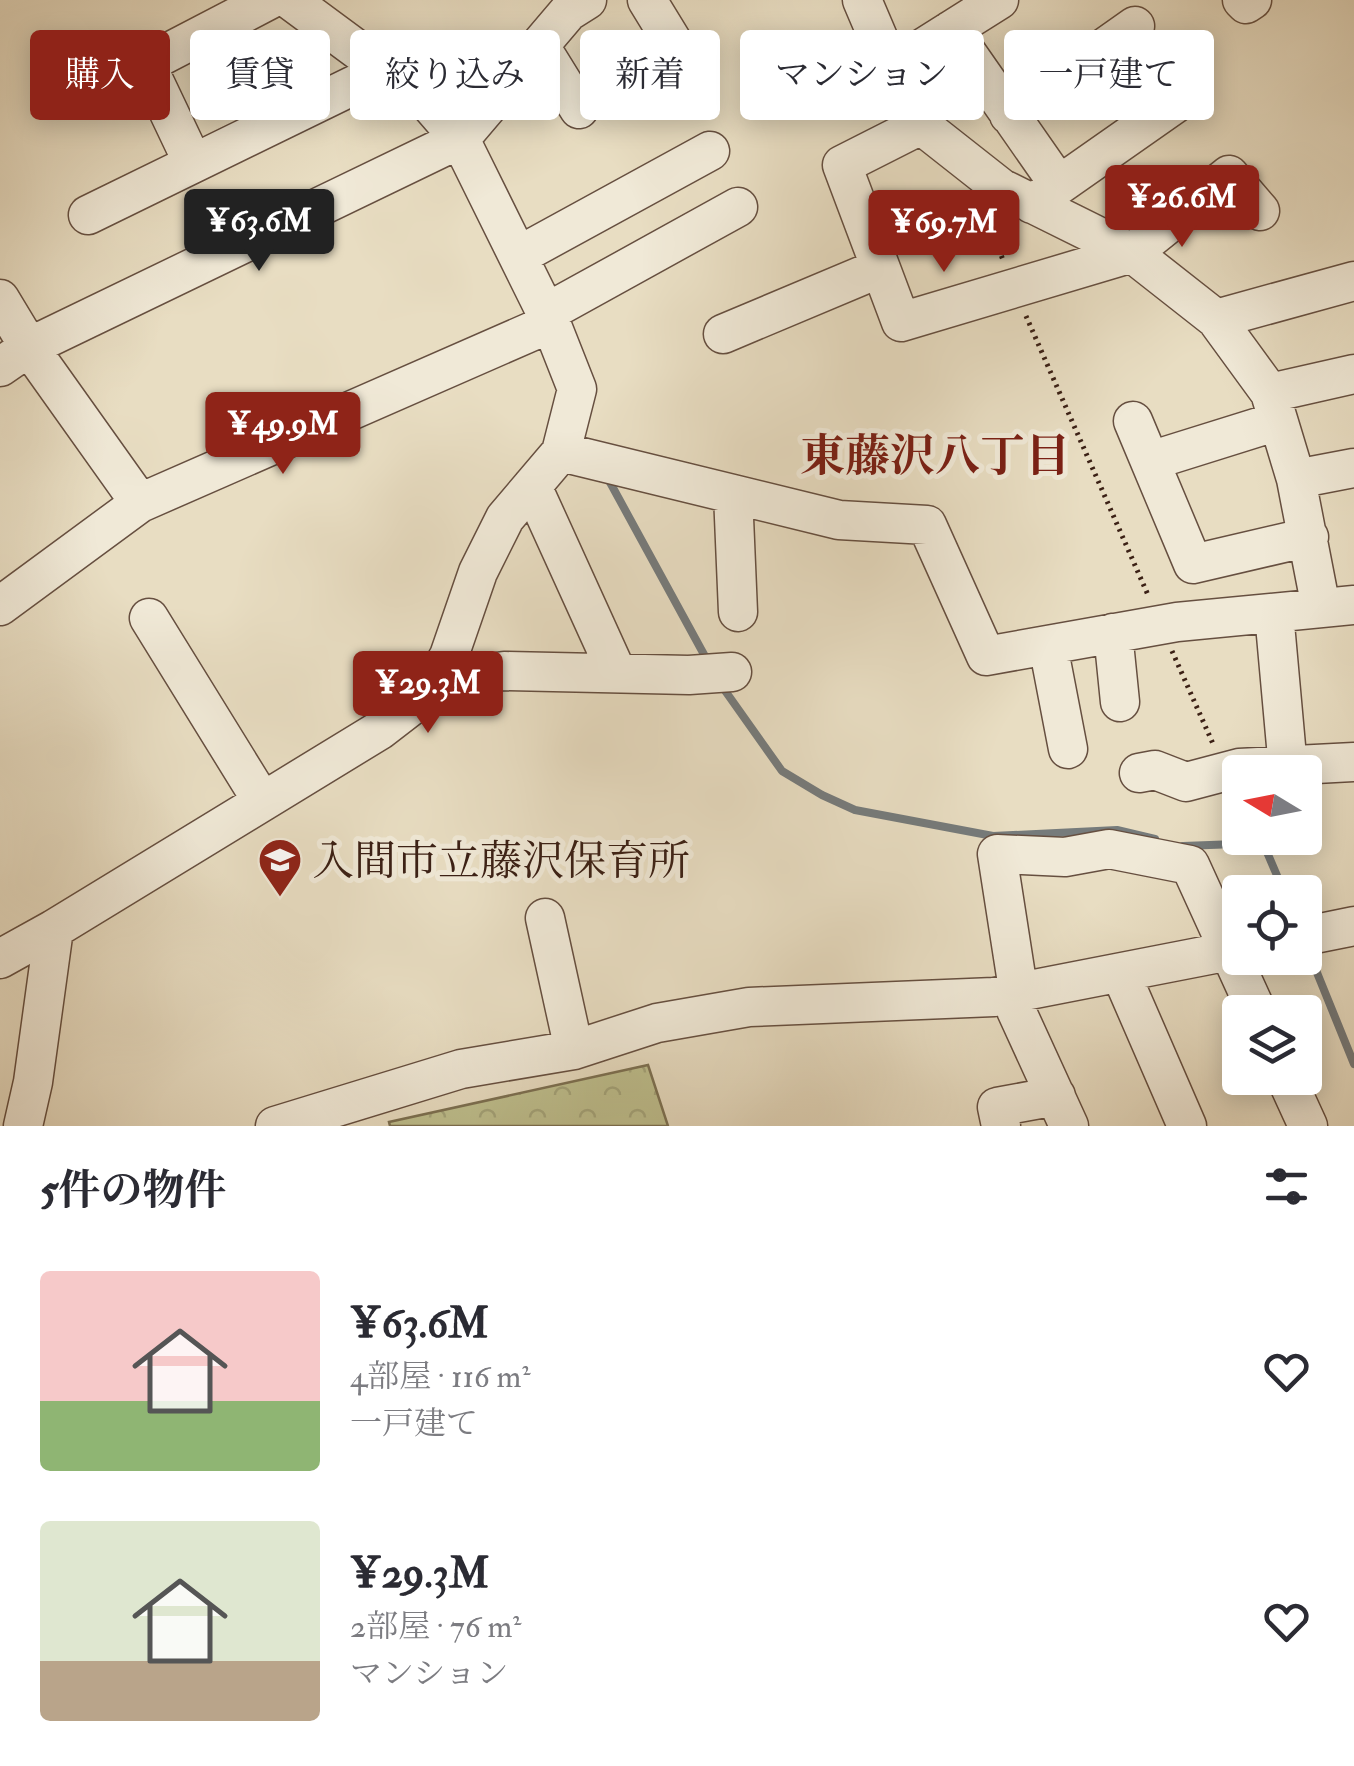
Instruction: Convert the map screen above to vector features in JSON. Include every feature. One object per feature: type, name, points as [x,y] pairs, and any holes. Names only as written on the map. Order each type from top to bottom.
[{"type":"street","points":[[193,164],[146,64],[270,0]]},
{"type":"street","points":[[290,0],[350,44]]},
{"type":"street","points":[[553,30],[568,12],[587,0]]},
{"type":"street","points":[[647,0],[665,30]]},
{"type":"street","points":[[862,0],[875,30]]},
{"type":"street","points":[[951,30],[999,0]]},
{"type":"street","points":[[1242,0],[1246,4],[1252,0]]},
{"type":"street","points":[[1129,30],[1135,26]]},
{"type":"street","points":[[984,77],[1004,105]]},
{"type":"street","points":[[560,78],[579,109]]},
{"type":"street","points":[[88,215],[350,87]]},
{"type":"street","points":[[0,959],[380,730],[428,694],[449,656],[478,572],[505,518],[561,452],[577,389],[549,318],[460,140],[443,120]]},
{"type":"street","points":[[14,357],[460,140],[477,120]]},
{"type":"street","points":[[561,452],[839,520],[927,525],[986,656],[1161,625],[1337,607],[1309,538],[1274,407],[1216,319],[1132,253],[1046,195],[1001,188],[917,120]]},
{"type":"street","points":[[1013,120],[1046,195]]},
{"type":"street","points":[[1046,195],[1152,120]]},
{"type":"street","points":[[921,126],[842,165],[901,322],[1132,253],[1229,175],[1260,211]]},
{"type":"street","points":[[518,256],[710,151]]},
{"type":"street","points":[[0,606],[140,503],[549,318],[738,208]]},
{"type":"street","points":[[723,334],[880,268]]},
{"type":"street","points":[[1216,319],[1354,281]]},
{"type":"street","points":[[0,299],[14,357],[140,503]]},
{"type":"street","points":[[1150,461],[1354,374]]},
{"type":"street","points":[[1133,421],[1193,564],[1309,538]]},
{"type":"street","points":[[1296,480],[1354,468]]},
{"type":"street","points":[[532,486],[617,673]]},
{"type":"street","points":[[733,494],[738,612]]},
{"type":"street","points":[[1274,612],[1287,755]]},
{"type":"street","points":[[150,618],[262,801]]},
{"type":"street","points":[[1113,633],[1120,702]]},
{"type":"street","points":[[1048,645],[1068,749]]},
{"type":"street","points":[[435,681],[504,671],[689,675],[732,672]]},
{"type":"street","points":[[1322,765],[1354,762]]},
{"type":"street","points":[[1139,773],[1155,770],[1186,782],[1222,773]]},
{"type":"street","points":[[1000,1126],[997,1107],[1063,1111],[1016,1010],[1016,976],[996,854],[1064,857],[1110,849],[1190,864],[1222,927]]},
{"type":"street","points":[[545,918],[574,1050]]},
{"type":"street","points":[[1322,933],[1354,926]]},
{"type":"street","points":[[22,1126],[34,1082],[54,929]]},
{"type":"street","points":[[275,1126],[461,1069],[574,1050],[657,1023],[749,1006],[1015,994],[1222,953]]},
{"type":"street","points":[[1121,974],[1188,1126]]},
{"type":"street","points":[[1294,1095],[1308,1126]]},
{"type":"path","points":[[979,171],[975,187],[1014,290],[1222,765]]},
{"type":"green space","points":[[648,1065],[668,1126],[390,1126],[389,1122]]},
{"type":"waterway","points":[[606,475],[707,660]]},
{"type":"waterway","points":[[721,685],[782,771],[855,810],[993,836],[1117,830],[1155,839]]},
{"type":"waterway","points":[[1183,846],[1222,845]]},
{"type":"waterway","points":[[1268,855],[1277,875]]},
{"type":"waterway","points":[[1318,975],[1354,1064]]},
{"type":"place","name":"入間市立藤沢保育所","points":[[280,898]]},
{"type":"district","name":"東藤沢八丁目","points":[[935,455]]}]
